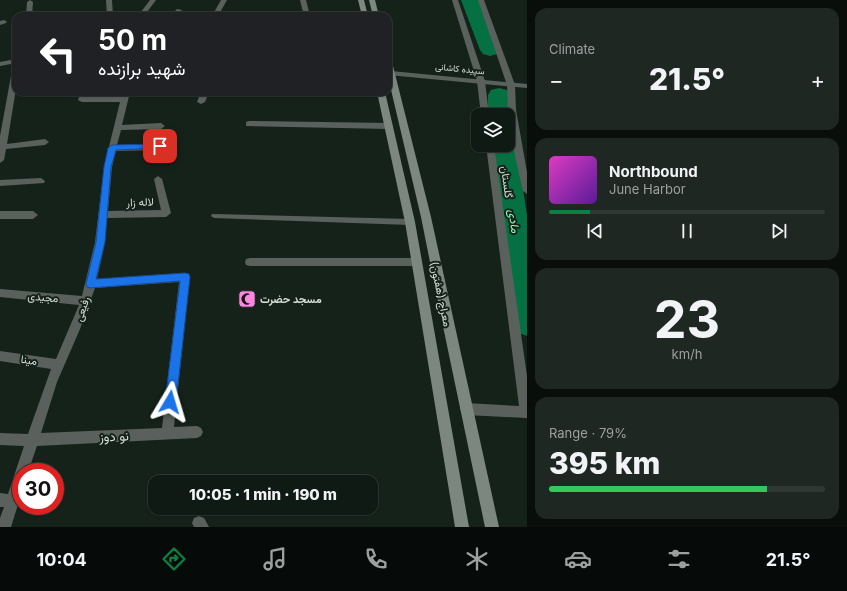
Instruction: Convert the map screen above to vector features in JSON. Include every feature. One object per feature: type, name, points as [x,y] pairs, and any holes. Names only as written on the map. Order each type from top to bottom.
[{"type":"main road","points":[[361,0],[364,12]]},
{"type":"main road","points":[[372,0],[375,12]]},
{"type":"main road","name":"معراج (هفتون)","points":[[392,77],[426,217],[492,527]]},
{"type":"main road","name":"معراج (هفتون)","points":[[382,96],[410,222],[462,527]]},
{"type":"street","points":[[108,0],[110,12]]},
{"type":"street","points":[[144,12],[153,0]]},
{"type":"street","points":[[217,12],[224,0]]},
{"type":"street","points":[[304,0],[306,12]]},
{"type":"street","points":[[455,0],[481,81],[484,108]]},
{"type":"street","points":[[481,0],[511,85],[512,110],[519,156],[527,191]]},
{"type":"street","points":[[29,12],[30,2]]},
{"type":"street","points":[[0,64],[12,62]]},
{"type":"street","name":"سپیده کاشانی","points":[[392,73],[527,86]]},
{"type":"street","points":[[0,160],[12,90]]},
{"type":"street","points":[[84,96],[82,100],[125,96]]},
{"type":"street","name":"رفیعی","points":[[24,463],[51,382],[75,329],[90,284],[100,242],[108,167],[125,96]]},
{"type":"street","points":[[201,102],[204,96]]},
{"type":"street","points":[[250,124],[389,126]]},
{"type":"street","points":[[117,128],[161,126]]},
{"type":"street","points":[[2,147],[45,142]]},
{"type":"street","points":[[112,148],[160,146]]},
{"type":"street","name":"گلستان","points":[[491,152],[527,412]]},
{"type":"street","name":"لاله زار","points":[[103,215],[166,213],[158,179]]},
{"type":"street","points":[[0,183],[41,181]]},
{"type":"street","points":[[0,215],[33,215]]},
{"type":"street","points":[[250,262],[417,262]]},
{"type":"street","points":[[90,284],[185,277],[167,434]]},
{"type":"street","name":"مجیدی","points":[[0,293],[85,301]]},
{"type":"street","name":"مینا","points":[[0,356],[58,365]]},
{"type":"street","points":[[466,409],[527,412]]},
{"type":"street","name":"نو دوز","points":[[0,439],[32,440],[197,432]]},
{"type":"street","name":"رفیعی","points":[[4,527],[6,501],[12,490]]},
{"type":"lane","points":[[214,216],[410,222]]},
{"type":"waterway","name":"مادی","points":[[470,0],[490,50]]},
{"type":"waterway","name":"مادی","points":[[499,95],[500,108]]},
{"type":"waterway","name":"مادی","points":[[505,152],[527,322]]},
{"type":"place","name":"مسجد حضرت","points":[[247,299]]},
{"type":"route","points":[[160,146],[112,148],[108,167],[100,242],[90,284],[185,277],[170,402]]}]
